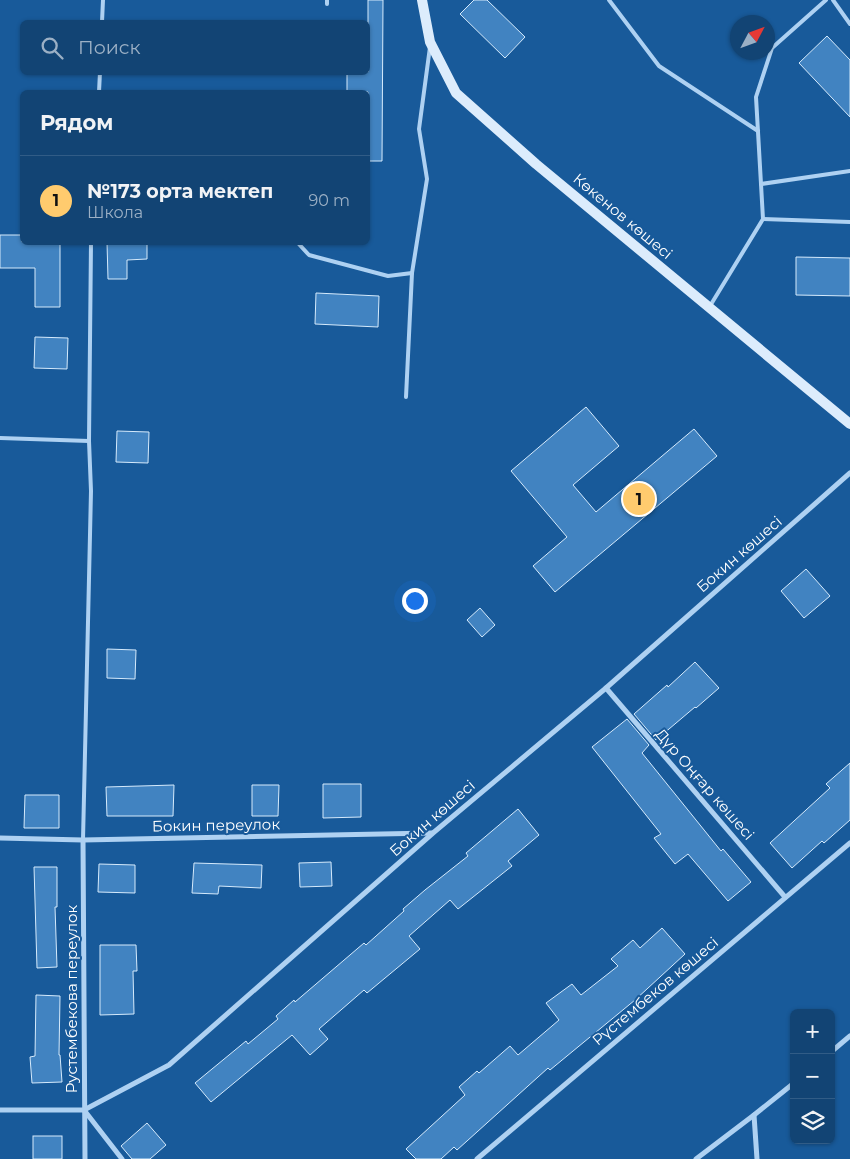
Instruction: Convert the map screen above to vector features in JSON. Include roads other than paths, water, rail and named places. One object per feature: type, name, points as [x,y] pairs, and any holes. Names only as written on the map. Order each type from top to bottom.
[{"type":"street","name":"Көкенов көшесі","points":[[422,0],[430,42],[456,92],[536,164],[850,424]]},
{"type":"street","name":"Бокин көшесі","points":[[0,1110],[84,1110],[169,1065],[433,833],[606,688],[850,473]]},
{"type":"street","name":"Дүр Оңғар көшесі","points":[[606,688],[785,897]]},
{"type":"street","name":"Бокин переулок","points":[[0,838],[83,840],[433,833]]},
{"type":"street","name":"Рустембекова переулок","points":[[83,840],[85,1159]]},
{"type":"street","name":"Рүстембеков көшесі","points":[[476,1159],[850,843]]},
{"type":"street","points":[[835,1049],[850,1036]]},
{"type":"street","points":[[696,1159],[790,1086]]},
{"type":"street","points":[[84,1110],[122,1159]]},
{"type":"street","points":[[754,1115],[757,1159]]},
{"type":"lane","points":[[102,20],[103,0]]},
{"type":"lane","points":[[609,0],[659,66],[758,131]]},
{"type":"lane","points":[[709,307],[762,219],[756,97],[772,48],[826,0]]},
{"type":"lane","points":[[833,0],[850,24]]},
{"type":"lane","points":[[406,397],[412,273],[427,179],[420,129],[430,42]]},
{"type":"lane","points":[[98,90],[100,75]]},
{"type":"lane","points":[[761,184],[850,171]]},
{"type":"lane","points":[[762,219],[850,222]]},
{"type":"lane","points":[[83,840],[91,491],[89,441],[91,245]]},
{"type":"lane","points":[[300,245],[309,255],[388,276],[412,273]]},
{"type":"lane","points":[[0,438],[89,441]]},
{"type":"place","name":"№173 орта мектеп","points":[[639,499]]}]
